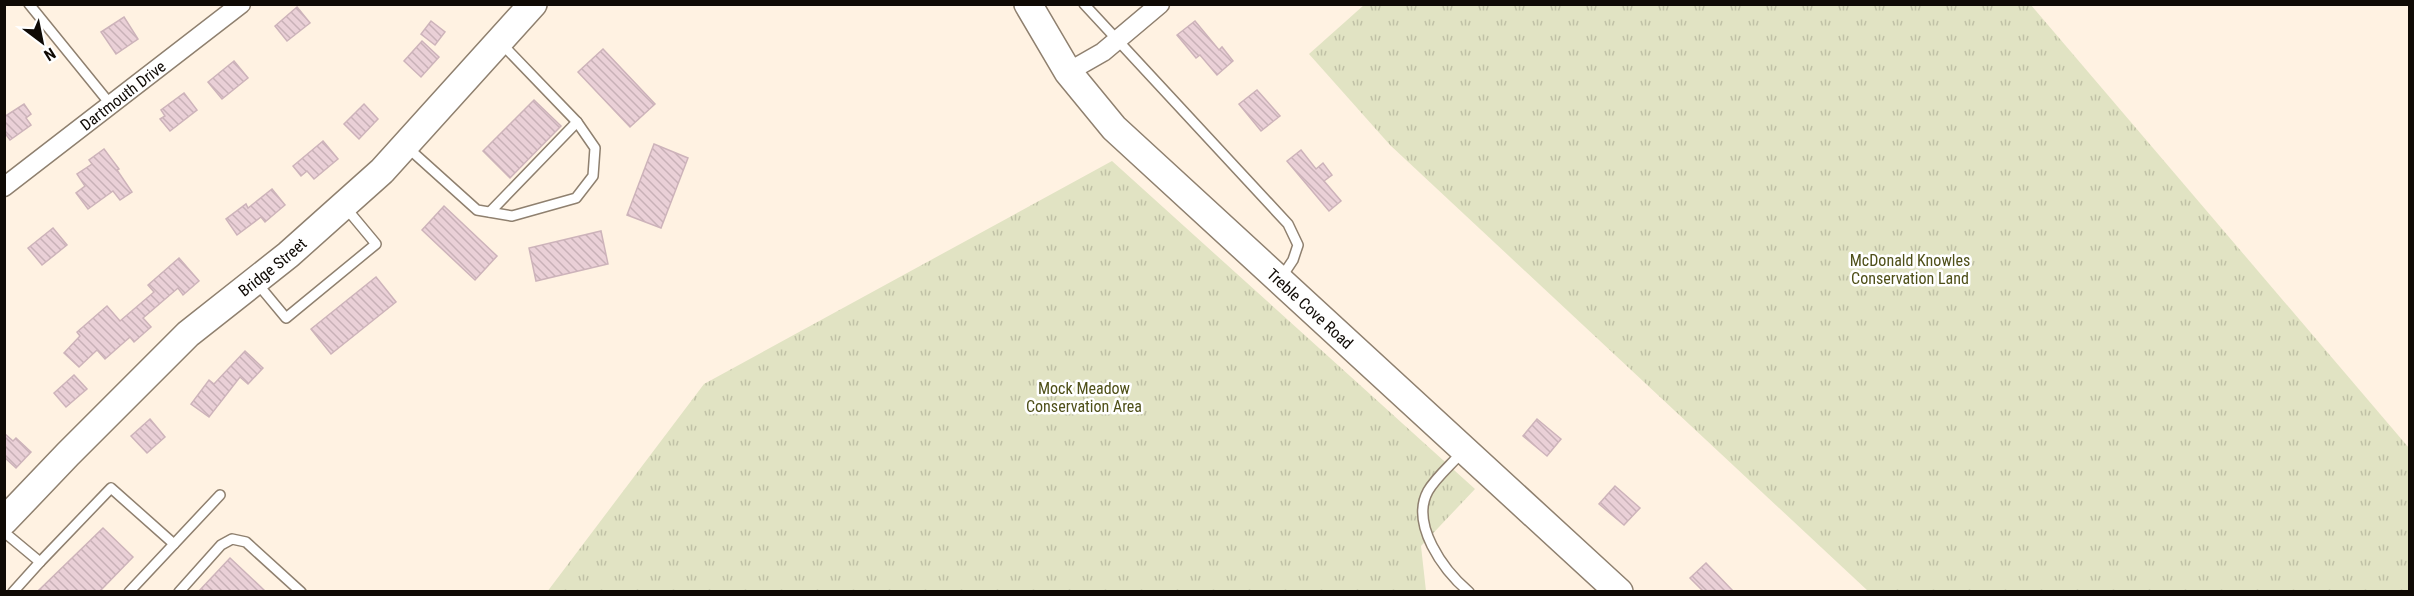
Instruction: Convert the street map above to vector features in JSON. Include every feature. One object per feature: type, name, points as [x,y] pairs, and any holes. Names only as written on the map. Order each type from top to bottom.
[{"type":"main road","name":"Bridge Street","points":[[4,521],[188,334],[288,255],[382,171],[533,4]]},
{"type":"main road","name":"Treble Cove Road","points":[[1028,4],[1068,72],[1114,128],[1619,591]]},
{"type":"street","name":"Dartmouth Drive","points":[[4,187],[241,4]]},
{"type":"street","points":[[1068,72],[1103,52],[1160,4]]},
{"type":"lane","points":[[29,4],[111,105]]},
{"type":"lane","points":[[1084,4],[1288,224],[1298,245],[1293,260],[1279,280]]},
{"type":"lane","points":[[405,145],[477,210],[512,216],[576,198],[592,176],[595,148],[577,122],[500,42]]},
{"type":"lane","points":[[490,212],[577,122]]},
{"type":"lane","points":[[255,281],[286,318],[376,244],[343,205]]},
{"type":"lane","points":[[1464,450],[1428,490],[1422,512],[1424,530],[1438,556],[1467,591]]},
{"type":"lane","points":[[13,591],[111,488],[174,544]]},
{"type":"lane","points":[[129,591],[220,495]]},
{"type":"lane","points":[[4,532],[40,562]]},
{"type":"lane","points":[[179,591],[221,546],[232,539],[246,542],[301,591]]},
{"type":"green space","name":"McDonald Knowles Conservation Land","points":[[1364,5],[2031,5],[2409,448],[2409,591],[1868,591],[1390,145],[1309,54]]},
{"type":"green space","name":"Mock Meadow Conservation Area","points":[[1112,161],[1475,489],[1421,546],[1426,591],[547,592],[704,384]]},
{"type":"building","points":[[297,7],[310,23],[287,41],[275,26]]},
{"type":"building","points":[[124,17],[138,39],[116,54],[101,32]]},
{"type":"building","points":[[431,21],[445,32],[435,45],[421,34]]},
{"type":"building","points":[[1195,21],[1219,50],[1222,47],[1233,61],[1217,75],[1200,55],[1196,58],[1177,35]]},
{"type":"building","points":[[422,41],[439,57],[421,77],[404,61]]},
{"type":"building","points":[[603,49],[655,104],[630,127],[578,72]]},
{"type":"building","points":[[234,61],[248,78],[222,99],[208,82]]},
{"type":"building","points":[[1257,90],[1280,116],[1261,131],[1239,104]]},
{"type":"building","points":[[184,93],[197,110],[170,131],[160,119],[165,116],[161,110]]},
{"type":"building","points":[[534,100],[561,126],[510,178],[483,151]]},
{"type":"building","points":[[24,104],[31,114],[26,118],[31,125],[10,140],[4,132],[4,117]]},
{"type":"building","points":[[364,104],[378,119],[359,139],[344,124]]},
{"type":"building","points":[[323,141],[338,159],[314,179],[307,171],[301,176],[293,166]]},
{"type":"building","points":[[654,144],[688,158],[661,228],[627,215]]},
{"type":"building","points":[[104,149],[132,192],[120,200],[113,191],[88,209],[76,193],[85,186],[77,174],[92,164],[89,160]]},
{"type":"building","points":[[1301,150],[1316,169],[1323,163],[1332,175],[1324,181],[1341,201],[1329,211],[1287,161]]},
{"type":"building","points":[[272,189],[285,205],[265,222],[261,217],[237,235],[226,219],[246,204],[248,208]]},
{"type":"building","points":[[444,206],[497,256],[475,280],[422,230]]},
{"type":"building","points":[[53,228],[67,245],[42,265],[28,248]]},
{"type":"building","points":[[601,231],[608,264],[536,281],[529,248]]},
{"type":"building","points":[[179,258],[199,281],[183,295],[178,288],[143,318],[151,327],[134,342],[130,337],[105,359],[97,350],[79,367],[64,353],[80,336],[77,332],[107,306],[120,321],[154,292],[148,285]]},
{"type":"building","points":[[376,277],[396,302],[331,354],[311,329]]},
{"type":"building","points":[[245,351],[263,368],[248,384],[240,377],[209,417],[191,404],[209,380],[214,384]]},
{"type":"building","points":[[74,375],[87,389],[66,407],[54,393]]},
{"type":"building","points":[[150,419],[165,437],[147,453],[131,436]]},
{"type":"building","points":[[1537,419],[1561,439],[1547,456],[1523,436]]},
{"type":"building","points":[[4,433],[13,441],[16,438],[31,452],[16,468],[4,457]]},
{"type":"building","points":[[1615,486],[1640,508],[1624,525],[1599,504]]},
{"type":"building","points":[[103,528],[133,557],[100,591],[38,591]]},
{"type":"building","points":[[230,558],[265,591],[199,591]]},
{"type":"building","points":[[1706,563],[1733,591],[1703,591],[1690,578]]}]
